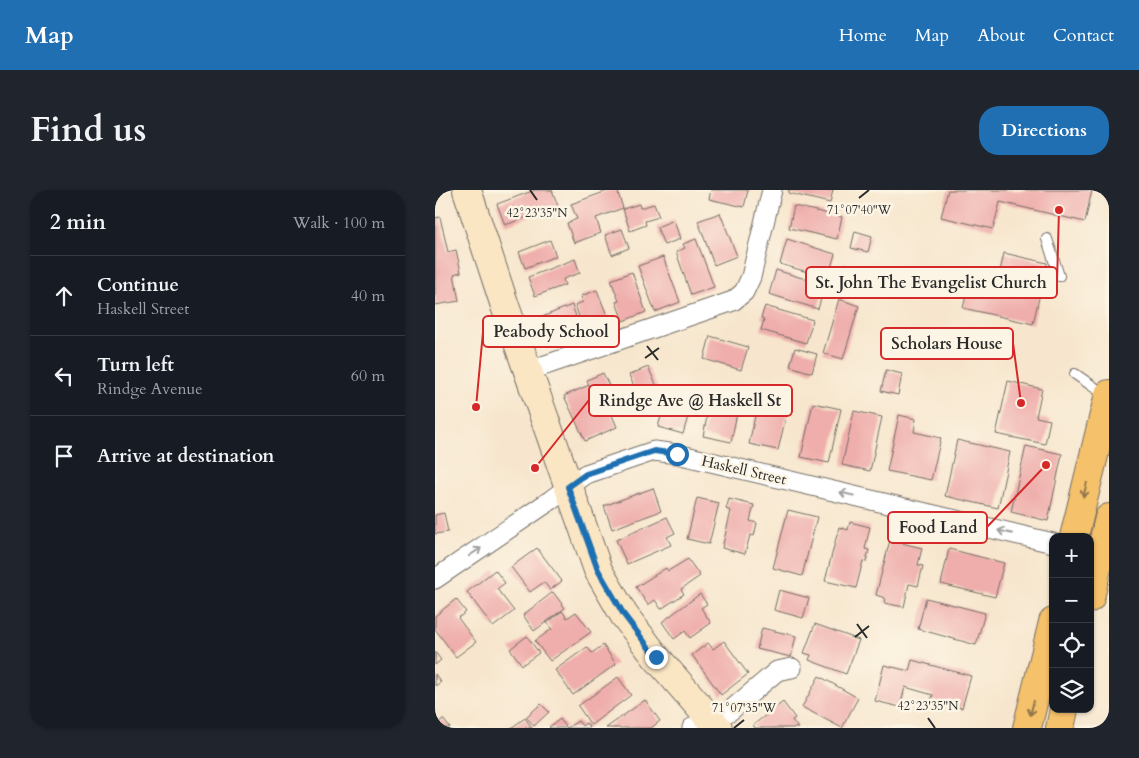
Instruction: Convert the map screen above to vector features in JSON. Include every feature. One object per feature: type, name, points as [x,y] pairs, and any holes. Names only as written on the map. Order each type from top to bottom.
[{"type":"main road","points":[[1075,533],[1103,446],[1109,395]]},
{"type":"main road","points":[[1094,581],[1109,518]]},
{"type":"main road","points":[[1027,728],[1049,654]]},
{"type":"main road","points":[[1060,728],[1063,713]]},
{"type":"street","points":[[467,190],[598,570],[616,602],[707,725],[730,711],[777,671],[791,668]]},
{"type":"street","points":[[528,371],[733,301],[744,292],[751,277],[772,190]]},
{"type":"street","name":"Haskell Street","points":[[435,579],[586,474],[654,451],[677,454],[1049,542]]},
{"type":"lane","points":[[1047,239],[1059,276]]},
{"type":"lane","points":[[1075,374],[1109,395]]},
{"type":"building","points":[[535,190],[552,190],[558,206],[505,225],[497,204]]},
{"type":"building","points":[[610,190],[617,190],[623,208],[596,218],[601,233],[574,243],[567,223],[577,219],[571,204]]},
{"type":"building","points":[[711,190],[748,190],[744,207],[709,199]]},
{"type":"building","points":[[789,190],[833,190],[830,203],[788,193]]},
{"type":"building","points":[[948,190],[1092,190],[1085,222],[1000,202],[993,229],[941,217]]},
{"type":"building","points":[[639,204],[640,208],[654,204],[659,217],[645,221],[646,225],[630,231],[623,209]]},
{"type":"building","points":[[794,206],[842,217],[837,239],[789,228]]},
{"type":"building","points":[[720,213],[737,256],[714,265],[698,221]]},
{"type":"building","points":[[440,217],[448,252],[456,250],[461,272],[454,274],[459,301],[435,305],[435,218]]},
{"type":"building","points":[[674,220],[680,239],[664,245],[657,227]]},
{"type":"building","points":[[622,229],[629,248],[612,255],[605,235]]},
{"type":"building","points":[[855,231],[872,236],[868,252],[851,248]]},
{"type":"building","points":[[696,239],[714,287],[691,295],[676,252],[685,248],[683,244]]},
{"type":"building","points":[[787,239],[835,254],[828,278],[780,264]]},
{"type":"building","points":[[550,240],[556,256],[525,268],[519,252]]},
{"type":"building","points":[[1004,253],[1047,263],[1033,324],[963,308],[971,275],[998,281]]},
{"type":"building","points":[[663,257],[680,302],[655,312],[638,266]]},
{"type":"building","points":[[575,259],[580,273],[563,279],[565,285],[535,296],[528,277]]},
{"type":"building","points":[[844,264],[864,268],[860,286],[840,282]]},
{"type":"building","points":[[776,270],[825,285],[818,309],[769,294]]},
{"type":"building","points":[[632,272],[646,312],[623,321],[616,302],[619,301],[611,280]]},
{"type":"building","points":[[597,290],[610,323],[582,333],[578,322],[581,322],[575,305],[583,302],[581,296]]},
{"type":"building","points":[[839,299],[859,306],[843,359],[823,353]]},
{"type":"building","points":[[572,305],[578,322],[548,334],[542,317]]},
{"type":"building","points":[[765,306],[813,320],[806,343],[761,330],[764,319],[761,318]]},
{"type":"building","points":[[710,336],[748,347],[741,370],[704,359]]},
{"type":"building","points":[[795,348],[817,354],[812,373],[790,366]]},
{"type":"building","points":[[648,367],[659,391],[640,400],[629,375]]},
{"type":"building","points":[[886,370],[902,374],[898,395],[881,391]]},
{"type":"building","points":[[603,373],[614,396],[590,407],[593,415],[609,408],[617,427],[585,441],[564,396],[589,385],[587,380]]},
{"type":"building","points":[[1008,381],[1042,389],[1036,417],[1050,420],[1045,444],[996,434]]},
{"type":"building","points":[[713,388],[741,394],[731,442],[703,436]]},
{"type":"building","points":[[667,395],[692,402],[683,434],[658,427]]},
{"type":"building","points":[[772,400],[789,404],[778,450],[749,444],[756,411],[769,414]]},
{"type":"building","points":[[813,403],[841,409],[829,463],[801,457]]},
{"type":"building","points":[[854,411],[882,417],[870,471],[842,465]]},
{"type":"building","points":[[899,415],[916,419],[914,432],[941,438],[931,480],[887,471]]},
{"type":"building","points":[[957,440],[1010,452],[998,508],[945,496]]},
{"type":"building","points":[[1026,446],[1062,454],[1048,521],[1011,512]]},
{"type":"building","points":[[653,488],[661,511],[612,529],[604,506]]},
{"type":"building","points":[[697,498],[719,503],[709,544],[687,539]]},
{"type":"building","points":[[729,499],[754,505],[750,521],[757,523],[754,536],[750,535],[745,554],[722,548],[731,511],[726,509]]},
{"type":"building","points":[[788,510],[817,517],[802,576],[773,568]]},
{"type":"building","points":[[444,513],[448,532],[435,534],[435,515]]},
{"type":"building","points":[[667,517],[675,533],[667,537],[671,545],[627,564],[616,540]]},
{"type":"building","points":[[850,522],[870,527],[865,549],[869,550],[866,562],[863,561],[856,588],[825,581],[839,527],[848,530]]},
{"type":"building","points":[[890,540],[922,548],[918,565],[923,566],[918,586],[909,584],[904,607],[884,603],[885,598],[876,595]]},
{"type":"building","points":[[537,548],[562,581],[550,590],[544,582],[530,592],[511,567]]},
{"type":"building","points":[[949,549],[1004,563],[995,597],[941,584]]},
{"type":"building","points":[[688,559],[700,576],[681,589],[684,594],[661,609],[655,600],[648,605],[636,587],[666,568],[668,571]]},
{"type":"building","points":[[495,570],[505,583],[497,589],[514,611],[493,627],[467,592]]},
{"type":"building","points":[[779,590],[809,598],[803,618],[774,610]]},
{"type":"building","points":[[553,592],[565,608],[534,631],[523,615]]},
{"type":"building","points":[[700,594],[707,604],[701,608],[711,623],[690,638],[685,631],[674,639],[662,622]]},
{"type":"building","points":[[926,598],[985,613],[976,645],[918,629]]},
{"type":"building","points":[[456,599],[466,612],[458,618],[476,642],[456,657],[435,629],[435,616]]},
{"type":"building","points":[[562,611],[567,618],[576,612],[591,632],[550,661],[535,641],[552,629],[547,623]]},
{"type":"building","points":[[815,624],[859,640],[846,674],[809,660],[811,655],[804,653]]},
{"type":"building","points":[[762,628],[796,636],[791,657],[757,649]]},
{"type":"building","points":[[527,636],[539,653],[522,665],[510,649]]},
{"type":"building","points":[[724,641],[748,674],[721,695],[692,655],[708,643],[713,649]]},
{"type":"building","points":[[603,645],[616,664],[573,695],[555,670],[587,647],[592,653]]},
{"type":"building","points":[[435,652],[441,660],[435,665]]},
{"type":"building","points":[[912,660],[971,676],[962,708],[931,700],[933,695],[905,687],[900,707],[875,701],[884,665],[909,671]]},
{"type":"building","points":[[435,674],[441,682],[435,686]]},
{"type":"building","points":[[819,676],[858,698],[842,728],[802,707]]},
{"type":"building","points":[[618,677],[631,695],[591,725],[578,706]]},
{"type":"building","points":[[645,700],[660,721],[651,728],[606,728]]},
{"type":"building","points":[[783,702],[795,718],[792,720],[798,728],[755,728],[753,725]]},
{"type":"building","points":[[541,704],[549,712],[534,726],[526,717]]},
{"type":"building","points":[[525,718],[532,728],[511,728]]},
{"type":"building","points":[[443,719],[450,728],[435,728],[435,725]]},
{"type":"building","points":[[560,719],[567,728],[549,727]]},
{"type":"building","points":[[578,721],[582,726],[586,723],[590,728],[567,728]]},
{"type":"place","name":"St. John The Evangelist Church","points":[[1059,210]]},
{"type":"place","name":"Scholars House","points":[[1021,403]]},
{"type":"place","name":"Peabody School","points":[[476,407]]},
{"type":"place","name":"Food Land","points":[[1046,465]]},
{"type":"place","name":"Rindge Ave @ Haskell St","points":[[535,468]]},
{"type":"route","points":[[656,657],[624,615],[598,570],[568,487],[586,474],[654,451],[677,454]]}]
